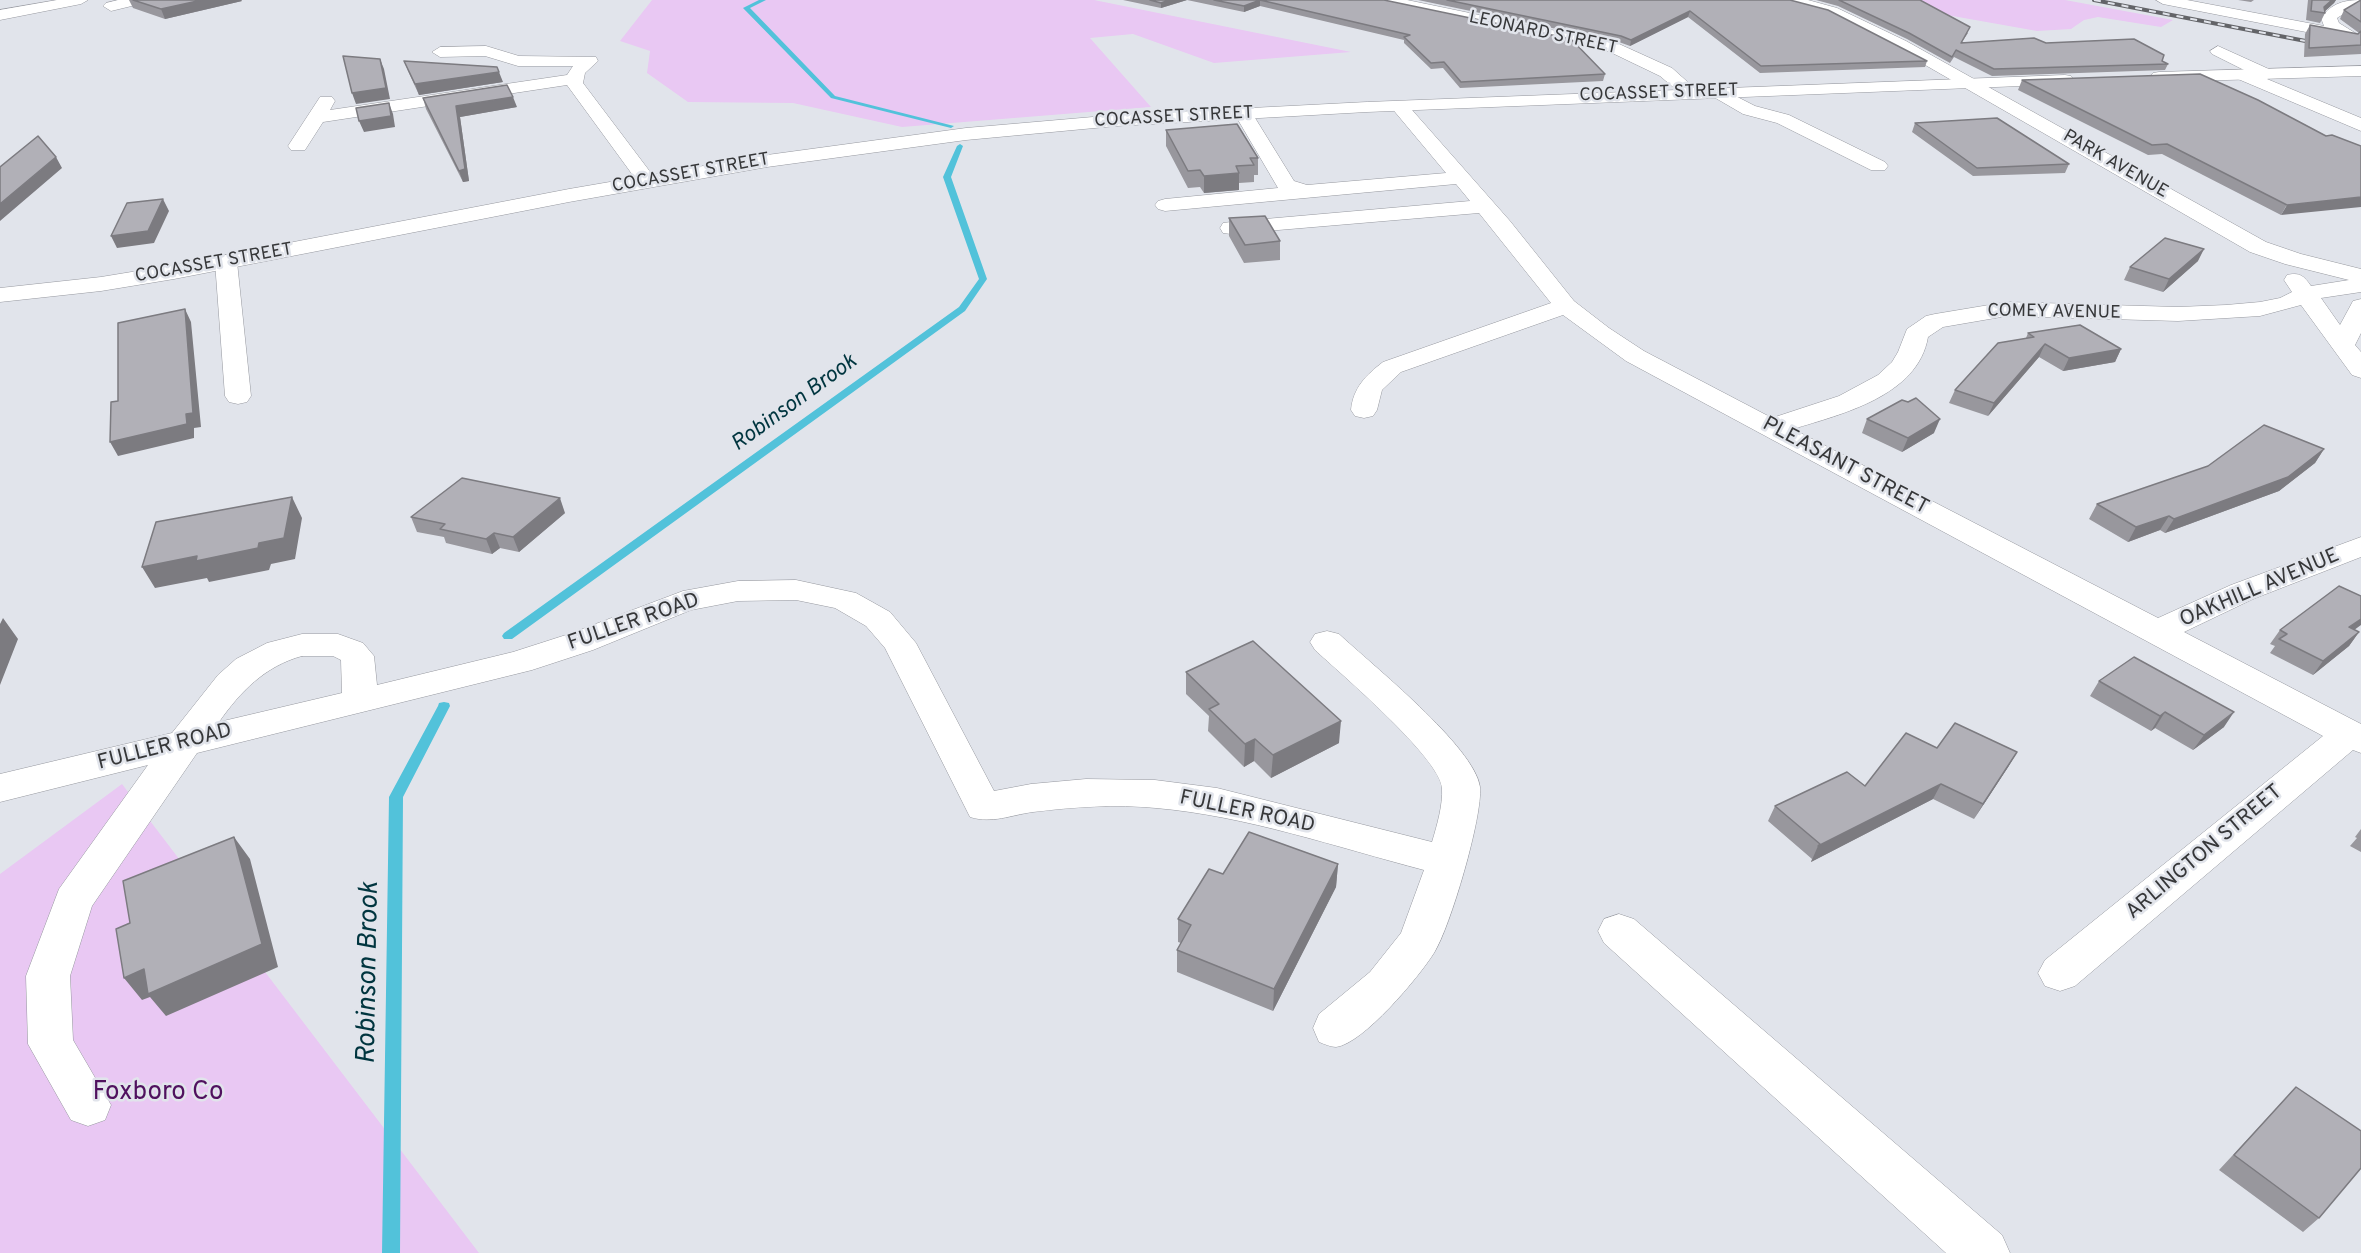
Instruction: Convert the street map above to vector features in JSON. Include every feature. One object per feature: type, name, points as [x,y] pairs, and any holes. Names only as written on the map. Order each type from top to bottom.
[{"type":"street","points":[[0,15],[81,0]]},
{"type":"street","points":[[111,6],[139,0]]},
{"type":"street","name":"LEONARD STREET","points":[[1385,0],[1613,47],[1666,72],[1691,93]]},
{"type":"street","name":"PARK AVENUE","points":[[1791,0],[1832,12],[1900,44],[2259,247],[2293,259],[2361,276]]},
{"type":"street","points":[[2163,0],[2356,37]]},
{"type":"street","points":[[2221,11],[2240,0]]},
{"type":"street","points":[[2354,0],[2335,11],[2329,18],[2332,26],[2356,37]]},
{"type":"street","points":[[440,52],[486,51],[518,61],[590,61],[578,69],[574,83],[646,182]]},
{"type":"street","points":[[2218,51],[2265,74]]},
{"type":"street","points":[[2137,78],[2361,71]]},
{"type":"street","points":[[2244,75],[2361,125]]},
{"type":"street","points":[[298,146],[322,109],[574,79]]},
{"type":"street","name":"COCASSET STREET","points":[[0,295],[101,284],[646,182],[809,154],[961,134],[1099,122],[1399,105],[2078,80]]},
{"type":"street","points":[[1718,92],[1749,110],[1784,119],[1878,166]]},
{"type":"street","name":"PLEASANT STREET","points":[[1399,105],[1566,306],[1600,333],[1635,356],[2159,631],[2355,737]]},
{"type":"street","points":[[1243,113],[1286,184],[1306,191]]},
{"type":"street","points":[[1165,205],[1461,178]]},
{"type":"street","points":[[1231,228],[1485,206]]},
{"type":"street","name":"PARK AVENUE","points":[[2259,247],[2295,280],[2305,294]]},
{"type":"street","points":[[226,262],[238,396]]},
{"type":"street","points":[[2361,285],[2305,294],[2361,370]]},
{"type":"street","name":"COMEY AVENUE","points":[[1770,427],[1846,402],[1875,388],[1896,373],[1911,354],[1916,334],[1935,321],[1955,316],[2007,309],[2178,314],[2226,312],[2260,309],[2288,303],[2305,294]]},
{"type":"street","points":[[1364,410],[1364,395],[1377,379],[1392,367],[1566,306]]},
{"type":"street","points":[[2343,345],[2361,306]]},
{"type":"street","name":"OAKHILL AVENUE","points":[[2159,631],[2242,592],[2361,546]]},
{"type":"street","name":"FULLER ROAD","points":[[0,788],[520,662],[581,642],[683,602],[738,591],[796,590],[845,600],[878,619],[899,643],[984,807],[1031,798],[1086,793],[1155,794],[1217,802],[1447,861]]},
{"type":"street","points":[[1327,642],[1419,728],[1447,758],[1461,786],[1458,819],[1447,861],[1419,941],[1385,985],[1335,1028]]},
{"type":"street","points":[[88,1105],[51,1044],[48,976],[73,901],[185,743],[230,683],[248,667],[279,651],[302,645],[338,645],[357,656],[360,670],[359,701]]},
{"type":"street","name":"ARLINGTON STREET","points":[[2060,973],[2355,737]]},
{"type":"street","points":[[1619,931],[1984,1253]]},
{"type":"green space","points":[[652,0],[1094,0],[1351,52],[1214,63],[1133,34],[1090,38],[1151,107],[902,127],[793,103],[688,102],[647,73],[650,51],[620,41]]},
{"type":"green space","points":[[1911,0],[2065,0],[2173,20],[2161,27],[2098,17],[2084,20],[2071,29],[2037,31],[1947,15]]},
{"type":"green space","name":"Foxboro Co","points":[[122,784],[479,1253],[0,1253],[0,874]]},
{"type":"building","points":[[133,0],[202,0],[161,9]]},
{"type":"building","points":[[1150,0],[1169,0],[1161,3]]},
{"type":"building","points":[[1214,0],[1260,0],[1244,6]]},
{"type":"building","points":[[1260,0],[1384,0],[1571,39],[1605,74],[1461,82],[1444,62],[1431,63],[1404,37],[1410,35]]},
{"type":"building","points":[[1447,0],[1790,0],[1828,10],[1927,61],[1761,66],[1690,11],[1631,40]]},
{"type":"building","points":[[1839,0],[1920,0],[1970,27],[1961,43],[2034,38],[2046,43],[2134,39],[2164,55],[2162,61],[2168,64],[1994,69],[1956,50],[1952,57],[1909,33]]},
{"type":"building","points":[[2312,0],[2332,0],[2324,7],[2325,13],[2311,11]]},
{"type":"building","points":[[2361,0],[2361,22],[2344,10]]},
{"type":"building","points":[[2310,25],[2358,34],[2361,31],[2361,45],[2309,48]]},
{"type":"building","points":[[343,56],[380,59],[386,88],[352,93]]},
{"type":"building","points":[[404,61],[497,67],[499,72],[415,84]]},
{"type":"building","points":[[2200,74],[2258,100],[2326,136],[2332,135],[2361,146],[2361,197],[2287,205],[2167,144],[2152,145],[2022,80]]},
{"type":"building","points":[[507,85],[513,97],[456,106],[465,169],[459,171],[423,98]]},
{"type":"building","points":[[389,103],[391,116],[359,121],[356,108]]},
{"type":"building","points":[[1997,118],[2069,164],[1977,168],[1915,123]]},
{"type":"building","points":[[1237,124],[1258,158],[1250,158],[1254,165],[1236,166],[1239,173],[1204,176],[1200,170],[1188,171],[1166,130]]},
{"type":"building","points":[[38,136],[56,157],[0,204],[0,167]]},
{"type":"building","points":[[163,199],[148,231],[111,236],[127,203]]},
{"type":"building","points":[[1265,216],[1280,241],[1245,245],[1229,218]]},
{"type":"building","points":[[2165,238],[2204,249],[2169,279],[2130,267]]},
{"type":"building","points":[[185,309],[193,413],[186,414],[187,424],[110,442],[111,402],[118,401],[118,323]]},
{"type":"building","points":[[2080,325],[2121,349],[2069,358],[2045,344],[1994,403],[1955,390],[1998,343],[2034,337],[2028,333]]},
{"type":"building","points":[[1916,398],[1940,419],[1908,438],[1867,419],[1902,400],[1908,402]]},
{"type":"building","points":[[2264,425],[2324,449],[2288,477],[2174,519],[2169,516],[2136,527],[2097,504],[2208,466]]},
{"type":"building","points":[[462,478],[560,498],[513,537],[494,533],[486,539],[440,529],[445,524],[411,517]]},
{"type":"building","points":[[292,497],[284,538],[259,543],[258,548],[196,561],[197,556],[142,567],[156,522]]},
{"type":"building","points":[[2339,586],[2361,596],[2361,619],[2349,627],[2359,632],[2323,661],[2279,639],[2287,634],[2280,630]]},
{"type":"building","points":[[1253,641],[1341,721],[1273,755],[1255,739],[1245,744],[1209,709],[1219,704],[1186,672]]},
{"type":"building","points":[[2134,657],[2234,712],[2204,735],[2165,712],[2160,716],[2099,681]]},
{"type":"building","points":[[1955,723],[2017,752],[1983,804],[1941,784],[1818,846],[1820,844],[1775,806],[1847,772],[1865,786],[1906,733],[1937,748]]},
{"type":"building","points":[[1249,832],[1338,864],[1274,989],[1177,950],[1191,925],[1178,919],[1209,869],[1223,874]]},
{"type":"building","points":[[234,837],[262,944],[148,994],[144,969],[124,978],[116,929],[130,923],[123,881]]},
{"type":"building","points":[[2296,1087],[2361,1131],[2361,1168],[2319,1218],[2234,1155]]},
{"type":"waterway","name":"Robinson Brook","points":[[763,0],[746,8],[833,97],[951,126]]},
{"type":"waterway","name":"Robinson Brook","points":[[508,636],[962,309],[983,279],[947,177],[960,146]]},
{"type":"waterway","name":"Robinson Brook","points":[[391,1253],[396,797],[444,706]]},
{"type":"railway","points":[[2094,0],[2321,44]]}]
